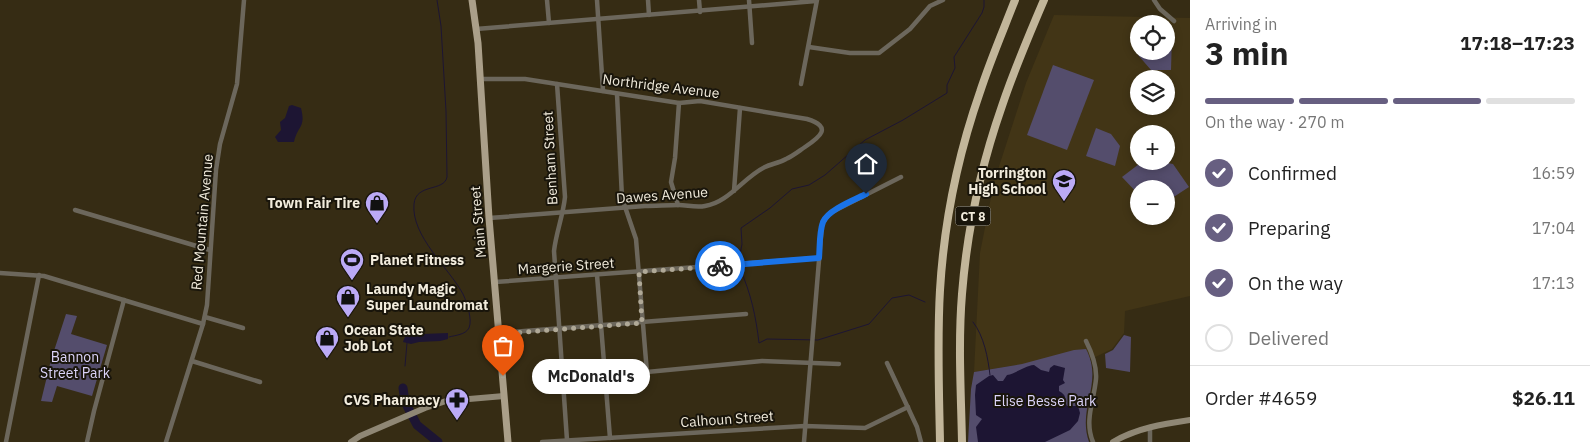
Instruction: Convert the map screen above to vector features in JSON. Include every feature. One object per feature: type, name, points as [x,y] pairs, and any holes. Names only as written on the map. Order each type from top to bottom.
[{"type":"highway","name":"CT 8","points":[[940,442],[940,290],[950,210],[960,161],[974,109],[1015,0]]},
{"type":"highway","name":"CT 8","points":[[962,442],[962,295],[976,200],[986,157],[1002,106],[1044,0]]},
{"type":"main road","name":"Main Street","points":[[472,0],[481,79],[508,442]]},
{"type":"main road","points":[[351,442],[360,436],[403,417],[446,401],[504,396]]},
{"type":"main road","points":[[1113,442],[1134,431],[1150,426],[1190,420]]},
{"type":"street","name":"Red Mountain Avenue","points":[[166,442],[205,317],[216,170],[220,144],[237,84],[244,0]]},
{"type":"street","points":[[547,0],[549,23]]},
{"type":"street","points":[[598,0],[603,91]]},
{"type":"street","points":[[648,0],[649,16]]},
{"type":"street","points":[[699,0],[700,12]]},
{"type":"street","points":[[749,0],[752,43]]},
{"type":"street","points":[[808,47],[850,53],[879,53],[910,29],[930,6],[943,0]]},
{"type":"street","points":[[1154,0],[1167,15]]},
{"type":"street","points":[[476,29],[750,8],[816,1],[801,84]]},
{"type":"street","name":"Northridge Avenue","points":[[481,79],[525,79],[680,103],[700,101],[740,108],[817,122],[822,129],[822,134],[817,139]]},
{"type":"street","name":"Benham Street","points":[[557,84],[565,197],[564,213],[555,240],[556,278],[567,440]]},
{"type":"street","points":[[617,94],[622,198],[636,239],[647,373]]},
{"type":"street","points":[[678,205],[671,182],[680,103]]},
{"type":"street","points":[[734,191],[740,108]]},
{"type":"street","name":"Dawes Avenue","points":[[490,218],[678,205],[707,206],[722,201],[765,167],[787,159],[817,139]]},
{"type":"street","points":[[804,442],[822,224],[830,213],[901,177]]},
{"type":"street","points":[[75,210],[210,250]]},
{"type":"street","name":"Margerie Street","points":[[495,282],[819,258]]},
{"type":"street","points":[[0,273],[40,275],[203,324]]},
{"type":"street","points":[[6,442],[40,275]]},
{"type":"street","points":[[597,275],[610,438]]},
{"type":"street","points":[[87,442],[124,300]]},
{"type":"street","points":[[499,334],[746,314]]},
{"type":"street","points":[[205,317],[243,328]]},
{"type":"street","points":[[1086,341],[1095,363],[1096,378],[1089,417],[1089,432],[1093,442]]},
{"type":"street","points":[[192,361],[260,382]]},
{"type":"street","points":[[605,376],[762,361],[839,364]]},
{"type":"street","points":[[887,363],[908,406],[920,442]]},
{"type":"street","name":"Calhoun Street","points":[[542,442],[806,426],[865,428],[908,406]]},
{"type":"street","points":[[1150,426],[1150,442]]},
{"type":"shaded area","name":"Torrington High School","points":[[1054,15],[1130,17],[1130,60],[1175,60],[1175,18],[1190,18],[1190,296],[1125,311],[1124,333],[1112,349],[1091,359],[1023,364],[974,372],[980,253],[994,182],[1026,83]]},
{"type":"shaded area","points":[[289,106],[301,108],[302,123],[294,142],[278,142],[275,137],[281,130],[280,122],[285,118]]},
{"type":"shaded area","points":[[416,330],[426,331],[422,334],[448,333],[448,339],[411,344],[403,342],[408,334]]},
{"type":"shaded area","name":"Elise Besse Park","points":[[1034,365],[1041,370],[1049,372],[1050,368],[1054,365],[1065,368],[1063,380],[1065,383],[1059,386],[1059,391],[1065,396],[1067,406],[1078,406],[1080,413],[1078,421],[1070,430],[1045,442],[978,442],[976,427],[982,419],[976,415],[976,385],[993,375],[998,381],[1003,381],[1007,375]]},
{"type":"green space","points":[[1142,60],[1171,60],[1171,70],[1151,70]]},
{"type":"green space","points":[[1053,65],[1094,80],[1067,150],[1027,135]]},
{"type":"green space","points":[[1096,128],[1111,134],[1120,146],[1115,166],[1086,156]]},
{"type":"green space","points":[[1175,167],[1189,187],[1175,196],[1175,180],[1130,180],[1130,185],[1122,177],[1131,170],[1175,170]]},
{"type":"green space","name":"Bannon Street Park","points":[[66,314],[77,316],[71,334],[107,345],[92,396],[57,386],[52,402],[41,401],[51,360]]},
{"type":"green space","points":[[1124,335],[1131,337],[1130,372],[1106,368],[1105,354],[1113,350]]},
{"type":"green space","name":"Elise Besse Park","points":[[1086,349],[1091,361],[1092,373],[1086,417],[1089,442],[968,442],[971,389],[974,372],[1022,364],[1074,350]]},
{"type":"waterway","points":[[437,0],[441,26],[446,111],[447,177],[441,185],[420,193],[416,197],[414,204],[418,228],[424,240],[457,284],[463,294],[469,312],[469,328],[465,332],[449,337]]},
{"type":"waterway","points":[[739,260],[742,244],[741,228],[770,208],[792,189],[809,185],[825,175],[865,140],[903,120],[947,93],[947,85],[955,68],[954,57],[982,13],[984,0]]},
{"type":"waterway","points":[[740,269],[752,305],[759,343],[767,339],[818,340],[869,324],[892,298],[909,295],[925,302]]},
{"type":"waterway","points":[[973,322],[983,340],[990,375]]},
{"type":"waterway","points":[[405,366],[407,343]]},
{"type":"waterway","points":[[403,388],[405,402],[417,425],[438,442]]},
{"type":"way so far","points":[[503,376],[499,334],[642,323],[639,272],[720,266]]},
{"type":"place","name":"Torrington High School","points":[[1064,202]]},
{"type":"place","name":"Town Fair Tire","points":[[377,224]]},
{"type":"place","name":"Planet Fitness","points":[[352,281]]},
{"type":"place","name":"Laundy Magic Super Laundromat","points":[[348,318]]},
{"type":"place","name":"Ocean State Job Lot","points":[[327,359]]},
{"type":"place","name":"McDonald's","points":[[503,376]]},
{"type":"place","name":"CVS Pharmacy","points":[[457,421]]},
{"type":"route","points":[[720,266],[819,258],[822,224],[825,218],[830,213],[866,194]]}]
